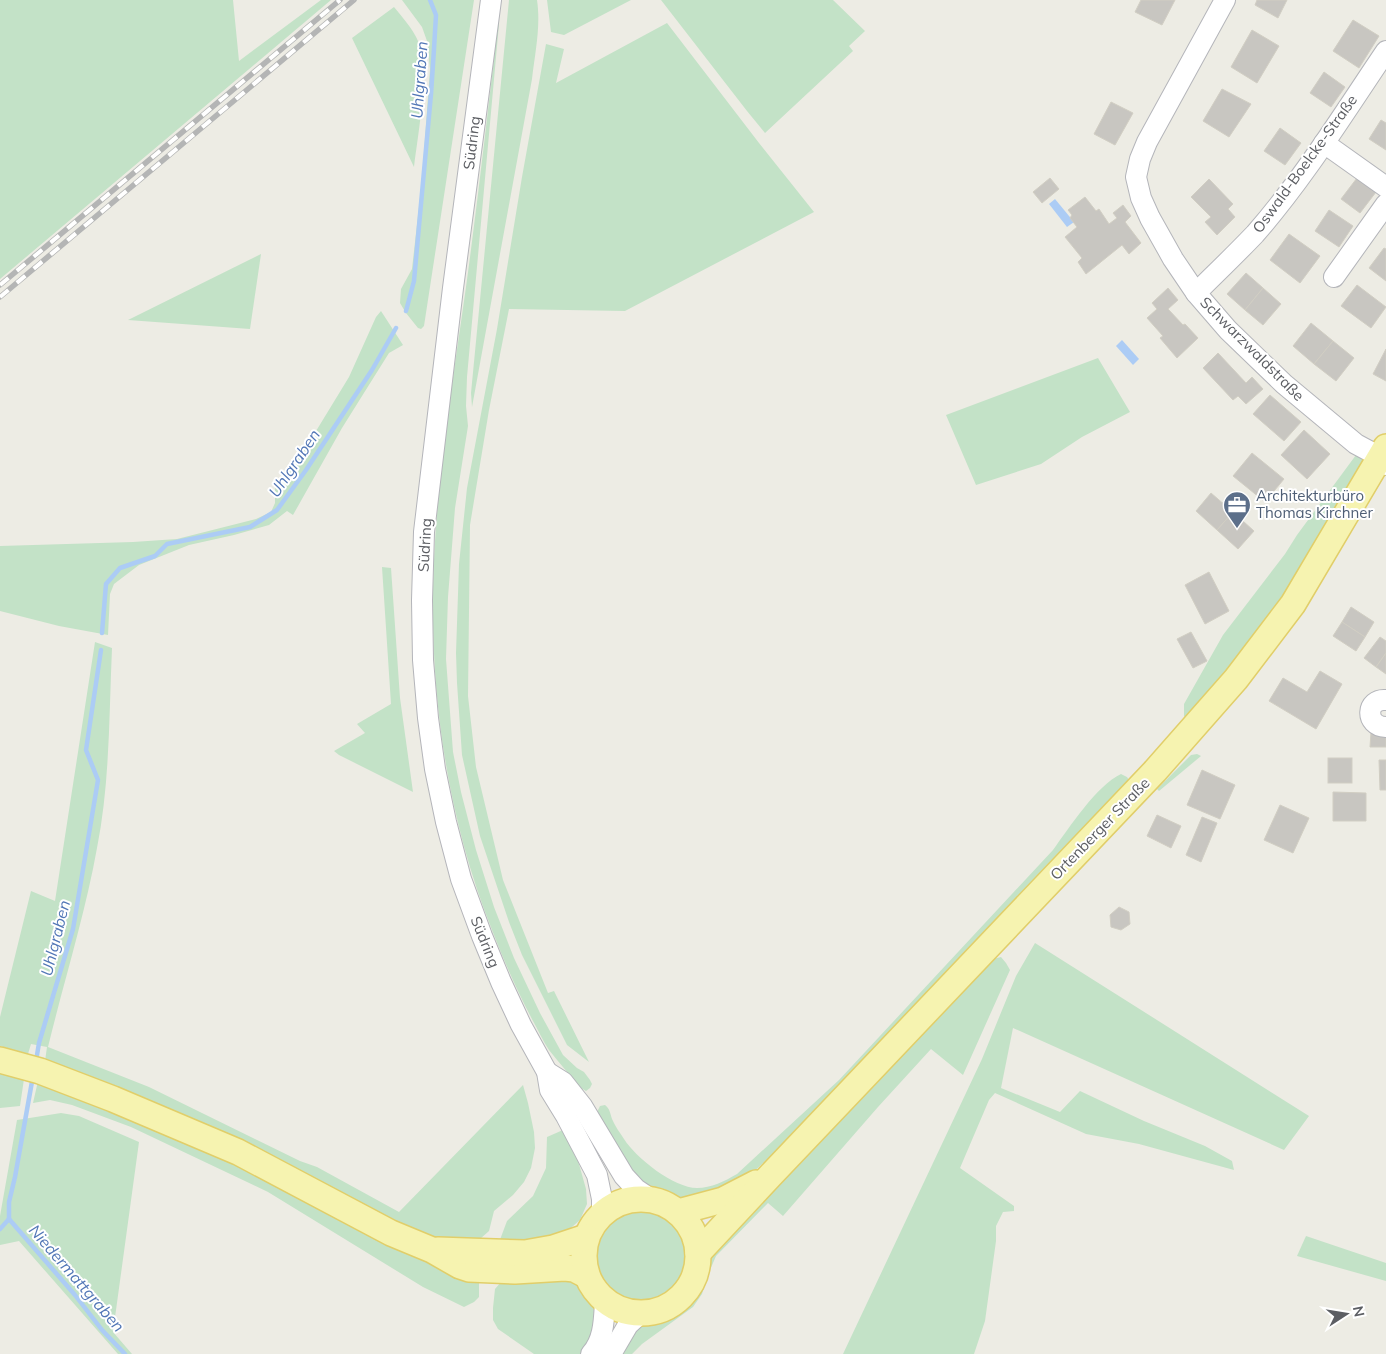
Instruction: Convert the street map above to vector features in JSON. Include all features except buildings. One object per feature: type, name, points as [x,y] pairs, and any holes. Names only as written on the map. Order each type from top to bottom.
[{"type":"main road","name":"Ortenberger Straße","points":[[698,1253],[1155,772],[1236,679],[1293,604],[1384,457]]},
{"type":"main road","points":[[21,1065],[112,1099],[238,1152],[391,1233],[432,1250],[460,1266],[469,1269],[515,1271],[565,1268],[586,1275]]},
{"type":"main road","name":"Ortenberger Straße","points":[[678,1212],[723,1200],[769,1177]]},
{"type":"main road","points":[[638,1198],[660,1202],[678,1212],[693,1231],[697,1242],[698,1265],[688,1289],[670,1306],[658,1311],[640,1314],[621,1310],[605,1302],[593,1289],[584,1268],[583,1252],[586,1237],[594,1222],[602,1213],[614,1205],[625,1200],[638,1198]]},
{"type":"main road","points":[[432,1250],[525,1253],[553,1248],[586,1237]]},
{"type":"street","name":"Südring","points":[[491,0],[424,532],[423,660],[428,718],[435,769],[461,879],[501,982],[521,1025],[547,1072],[550,1090],[566,1116],[596,1175],[602,1199],[602,1213]]},
{"type":"street","name":"Schwarzwaldstraße","points":[[1225,0],[1147,142],[1140,159],[1136,177],[1141,198],[1173,259],[1196,294],[1228,330],[1284,384],[1356,444],[1384,457]]},
{"type":"street","name":"Oswald-Boelcke-Straße","points":[[1196,294],[1255,234],[1324,143],[1386,51]]},
{"type":"street","points":[[1324,143],[1386,187]]},
{"type":"street","points":[[1334,277],[1386,204]]},
{"type":"street","points":[[1386,700],[1376,702],[1371,708],[1370,715],[1372,722],[1378,726],[1386,727]]},
{"type":"street","name":"Südring","points":[[547,1072],[563,1082],[582,1106],[624,1176],[650,1199]]},
{"type":"street","points":[[591,1354],[602,1332],[605,1302]]},
{"type":"street","points":[[612,1354],[628,1325],[640,1314]]},
{"type":"green space","points":[[0,0],[233,0],[239,61],[321,0],[331,0],[0,279]]},
{"type":"green space","points":[[402,0],[474,0],[424,326],[421,329],[418,328],[400,303],[401,289],[412,269],[422,180],[430,69],[427,41],[422,27]]},
{"type":"green space","points":[[509,0],[537,0],[537,40],[532,79],[472,407],[471,393]]},
{"type":"green space","points":[[547,0],[631,0],[564,35],[551,32]]},
{"type":"green space","points":[[661,0],[833,0],[865,31],[849,46],[853,51],[765,133]]},
{"type":"green space","points":[[394,7],[418,41],[423,69],[422,103],[414,167],[352,38]]},
{"type":"green space","points":[[498,23],[467,377],[466,406],[468,426],[455,508],[448,597],[446,659],[453,752],[476,850],[494,907],[514,958],[540,1013],[563,1055],[584,1072],[590,1080],[592,1084],[586,1091],[581,1088],[549,1050],[543,1039],[506,965],[477,889],[454,805],[439,719],[435,676],[433,589],[437,513],[450,400],[475,221]]},
{"type":"green space","points":[[667,23],[814,212],[625,311],[509,309],[489,410],[470,525],[468,696],[476,767],[503,880],[548,993],[554,991],[589,1062],[567,1045],[522,955],[480,836],[462,755],[456,653],[459,564],[467,488],[497,329],[546,44],[564,49],[556,83]]},
{"type":"green space","points":[[261,254],[250,329],[128,320]]},
{"type":"green space","points":[[381,311],[403,345],[389,353],[342,428],[293,515],[287,511],[269,525],[189,545],[139,565],[114,584],[110,594],[108,635],[59,626],[0,611],[0,546],[177,539],[256,519],[271,512],[275,503],[275,485],[313,436],[349,377],[376,317]]},
{"type":"green space","points":[[1098,358],[1130,412],[1082,437],[1041,464],[976,485],[946,415]]},
{"type":"green space","points":[[1356,455],[1363,459],[1333,516],[1297,575],[1225,672],[1186,718],[1184,716],[1184,704],[1223,635],[1285,554]]},
{"type":"green space","points":[[382,567],[391,568],[400,698],[413,792],[334,751],[365,733],[357,724],[391,704]]},
{"type":"green space","points":[[95,642],[112,648],[104,799],[87,898],[48,1047],[149,1087],[300,1161],[317,1167],[399,1212],[523,1085],[534,1132],[535,1148],[531,1168],[524,1182],[513,1195],[494,1211],[489,1231],[480,1239],[472,1242],[435,1238],[392,1222],[325,1185],[204,1124],[124,1089],[45,1061],[47,1047],[31,1044],[28,1054],[0,1046],[0,1017],[31,891],[55,901]]},
{"type":"green space","points":[[1197,754],[1201,756],[1159,791],[1157,789],[1191,755]]},
{"type":"green space","points":[[1121,774],[1127,777],[1130,782],[790,1138],[748,1177],[714,1194],[681,1198],[649,1185],[629,1171],[597,1112],[600,1106],[605,1105],[608,1108],[618,1129],[637,1155],[667,1178],[688,1187],[702,1188],[718,1184],[737,1174],[839,1080],[1053,850],[1075,819],[1102,787]]},
{"type":"green space","points":[[1035,943],[1309,1116],[1284,1150],[1013,1028],[1001,1088],[1060,1112],[1080,1091],[1144,1121],[1205,1146],[1232,1161],[1234,1170],[1139,1144],[1086,1134],[995,1093],[989,1100],[960,1168],[1014,1206],[1014,1211],[1003,1212],[996,1226],[996,1241],[985,1321],[974,1354],[843,1354],[982,1059],[1016,976]]},
{"type":"green space","points":[[1001,957],[1010,970],[963,1075],[931,1049],[783,1216],[768,1203],[716,1256],[702,1294],[693,1307],[642,1344],[632,1354],[620,1354],[634,1332],[643,1325],[678,1311],[687,1302],[702,1282],[706,1267],[721,1239],[779,1186],[863,1094],[993,959]]},
{"type":"green space","points":[[0,1067],[24,1079],[20,1106],[0,1108]]},
{"type":"green space","points":[[38,1081],[115,1108],[471,1274],[479,1283],[479,1297],[464,1307],[423,1287],[268,1192],[131,1127],[72,1105],[50,1100],[33,1103]]},
{"type":"green space","points":[[61,1113],[79,1116],[139,1142],[113,1332],[132,1354],[118,1354],[19,1241],[0,1245],[0,1216],[17,1120]]},
{"type":"green space","points":[[563,1130],[577,1157],[586,1189],[587,1204],[580,1220],[565,1233],[529,1245],[498,1245],[507,1221],[533,1196],[546,1168],[547,1137]]},
{"type":"green space","points":[[641,1209],[659,1212],[674,1223],[685,1238],[688,1256],[685,1274],[674,1289],[659,1300],[641,1303],[623,1300],[608,1289],[597,1274],[594,1256],[597,1238],[608,1223],[623,1212]]},
{"type":"green space","points":[[1306,1236],[1386,1263],[1386,1281],[1297,1256]]},
{"type":"green space","points":[[569,1278],[592,1301],[597,1313],[597,1327],[586,1354],[534,1354],[498,1329],[493,1320],[493,1308],[495,1289],[501,1282]]},
{"type":"water","points":[[1055,199],[1074,222],[1067,227],[1049,204]]},
{"type":"water","points":[[1122,340],[1139,359],[1133,365],[1116,346]]},
{"type":"waterway","name":"Uhlgraben","points":[[406,311],[414,281],[431,94],[436,15],[430,0]]},
{"type":"waterway","name":"Uhlgraben","points":[[102,633],[106,584],[120,568],[155,556],[167,544],[250,527],[277,510],[306,470],[372,370],[396,328]]},
{"type":"waterway","name":"Uhlgraben","points":[[36,1061],[39,1043],[73,929],[98,780],[86,750],[101,650]]},
{"type":"waterway","name":"Uhlgraben","points":[[0,1229],[9,1219],[9,1202],[33,1076]]},
{"type":"waterway","name":"Niedermattgraben","points":[[9,1219],[75,1295],[102,1330],[125,1354]]},
{"type":"railway","points":[[0,285],[340,0]]},
{"type":"railway","points":[[0,297],[354,0]]},
{"type":"place","name":"Architekturbüro Thomas Kirchner","points":[[1237,529]]}]
